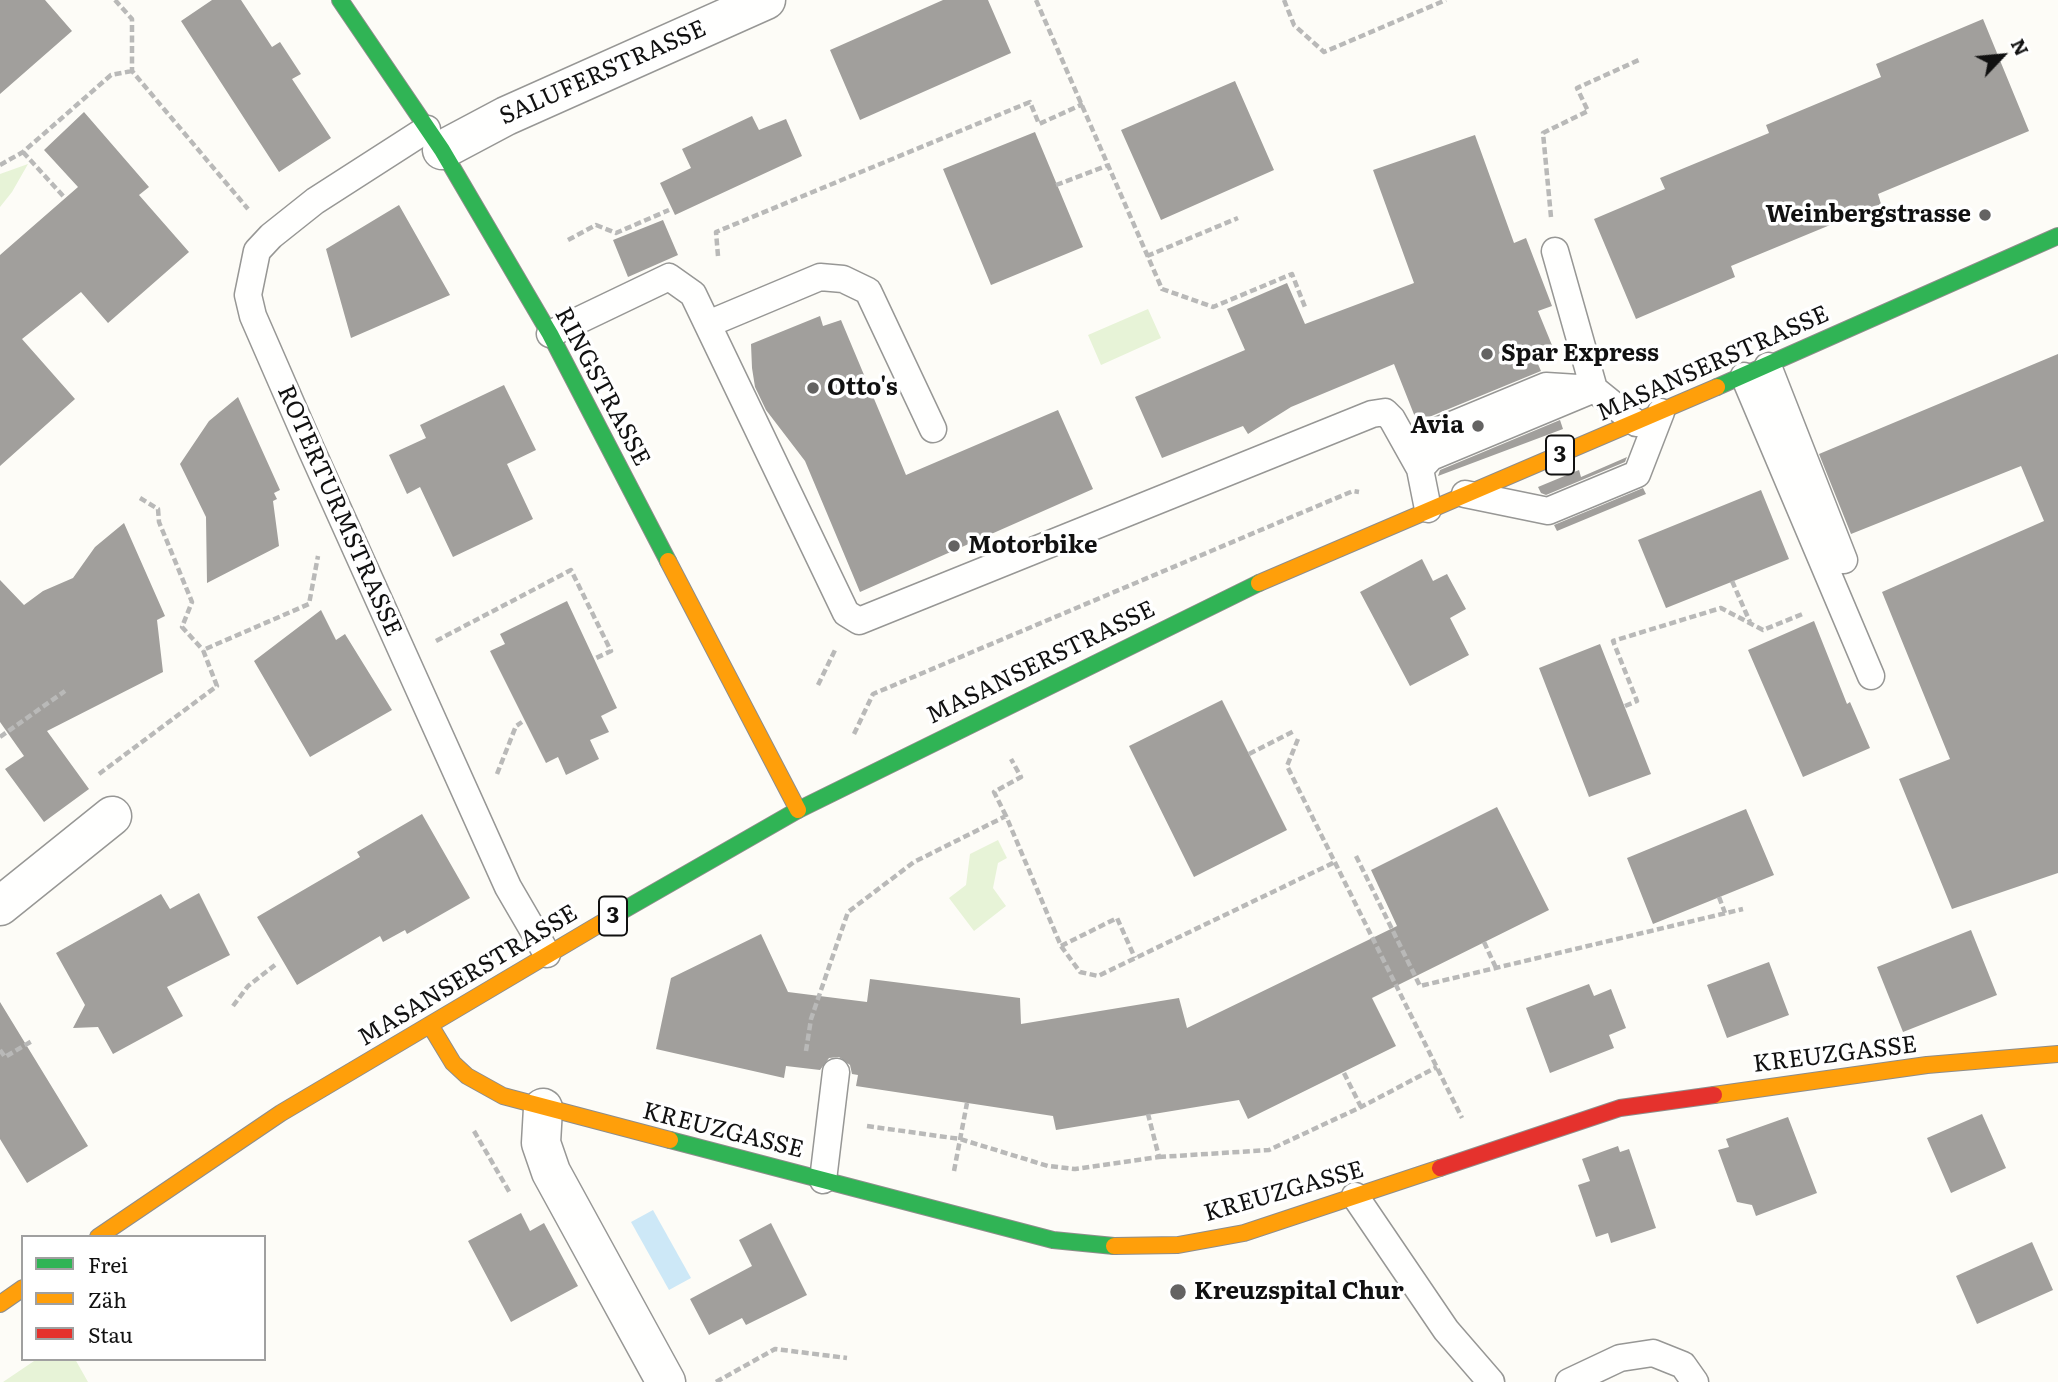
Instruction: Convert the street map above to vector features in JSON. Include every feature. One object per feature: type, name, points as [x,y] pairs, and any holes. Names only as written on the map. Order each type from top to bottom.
[{"type":"main road","name":"RINGSTRASSE","points":[[340,0],[434,140],[550,334],[798,810]]},
{"type":"main road","name":"MASANSERSTRASSE","points":[[101,1235],[281,1113],[547,954],[798,810],[1223,599],[1428,509],[1756,371],[2058,236]]},
{"type":"main road","name":"KREUZGASSE","points":[[430,1025],[453,1063],[467,1076],[503,1096],[1054,1240],[1116,1246],[1178,1245],[1244,1233],[1619,1108],[1927,1065],[2058,1054]]},
{"type":"main road","points":[[0,1304],[21,1289]]},
{"type":"street","name":"SALUFERSTRASSE","points":[[434,140],[506,116],[724,8],[766,0]]},
{"type":"street","points":[[0,906],[113,816]]},
{"type":"street","points":[[543,1108],[541,1143],[551,1172],[667,1382]]},
{"type":"lane","name":"ROTERTURMSTRASSE","points":[[434,140],[315,201],[271,236],[257,251],[251,266],[248,295],[253,316],[471,806],[508,887],[547,954]]},
{"type":"lane","points":[[1555,251],[1594,389],[1636,423]]},
{"type":"lane","points":[[550,334],[669,277],[693,294],[846,613],[859,621],[1372,414],[1385,412],[1392,419],[1420,469]]},
{"type":"lane","points":[[708,324],[820,277],[851,283],[868,291],[933,429]]},
{"type":"lane","points":[[1756,371],[1844,560]]},
{"type":"lane","points":[[1756,371],[1871,676]]},
{"type":"lane","points":[[1428,509],[1420,469],[1423,437],[1546,386],[1594,389]]},
{"type":"lane","points":[[1465,494],[1548,511],[1561,506],[1637,474],[1661,412]]},
{"type":"lane","points":[[823,1180],[836,1072]]},
{"type":"lane","points":[[1355,1196],[1446,1330],[1491,1382]]},
{"type":"lane","points":[[1569,1382],[1620,1358],[1653,1353],[1683,1365],[1695,1382]]},
{"type":"path","points":[[115,0],[132,19],[132,71],[271,236]]},
{"type":"path","points":[[1036,0],[1162,289],[1213,307],[1292,274],[1306,307]]},
{"type":"path","points":[[1284,0],[1294,24],[1324,52],[1446,0]]},
{"type":"path","points":[[1555,251],[1543,133],[1588,111],[1577,88],[1641,59]]},
{"type":"path","points":[[0,165],[23,152],[111,75],[132,71]]},
{"type":"path","points":[[718,256],[716,232],[1030,102],[1039,124],[1083,104]]},
{"type":"path","points":[[23,152],[65,198]]},
{"type":"path","points":[[1056,185],[1109,165]]},
{"type":"path","points":[[568,240],[596,225],[616,233],[669,211]]},
{"type":"path","points":[[1147,256],[1238,218]]},
{"type":"path","points":[[873,694],[1353,491]]},
{"type":"path","points":[[99,774],[217,686],[203,650],[182,627],[192,602],[159,522],[158,509],[140,498]]},
{"type":"path","points":[[203,650],[309,604],[320,546]]},
{"type":"path","points":[[405,657],[571,570],[611,652],[594,659]]},
{"type":"path","points":[[1732,581],[1750,622]]},
{"type":"path","points":[[1625,706],[1637,701],[1613,641],[1721,608],[1763,630],[1807,612]]},
{"type":"path","points":[[0,737],[65,691]]},
{"type":"path","points":[[471,806],[488,800],[516,726],[522,722]]},
{"type":"path","points":[[1249,754],[1294,732]]},
{"type":"path","points":[[1298,738],[1287,766],[1458,1111]]},
{"type":"path","points":[[1011,759],[1021,777],[994,792],[1061,946],[1080,972],[1098,976],[1335,862]]},
{"type":"path","points":[[804,1058],[811,1019],[848,912],[914,862],[1006,816]]},
{"type":"path","points":[[1356,856],[1420,986],[1743,909]]},
{"type":"path","points":[[1719,897],[1725,913]]},
{"type":"path","points":[[1061,946],[1116,918],[1135,958]]},
{"type":"path","points":[[1484,942],[1496,968]]},
{"type":"path","points":[[233,1006],[248,986],[275,965]]},
{"type":"path","points":[[0,1050],[5,1058],[32,1041]]},
{"type":"path","points":[[830,1121],[960,1139],[1048,1166],[1075,1169],[1159,1157],[1269,1150],[1361,1107],[1437,1067]]},
{"type":"path","points":[[1343,1073],[1361,1107]]},
{"type":"path","points":[[957,1159],[967,1103]]},
{"type":"path","points":[[1148,1114],[1159,1157]]},
{"type":"path","points":[[471,1127],[511,1195]]},
{"type":"path","points":[[716,1382],[775,1349],[847,1358]]},
{"type":"green space","points":[[28,164],[12,192],[0,207],[0,174]]},
{"type":"green space","points":[[1148,309],[1161,338],[1101,365],[1088,335]]},
{"type":"green space","points":[[998,840],[1007,858],[998,863],[993,888],[1006,906],[974,931],[949,898],[966,885],[970,854]]},
{"type":"green space","points":[[34,1361],[76,1361],[88,1382],[3,1382]]},
{"type":"water","points":[[653,1210],[691,1278],[669,1290],[631,1222]]},
{"type":"building","points":[[0,0],[45,0],[72,31],[0,94]]},
{"type":"building","points":[[212,0],[241,0],[272,47],[280,42],[301,74],[292,79],[331,138],[279,172],[181,21]]},
{"type":"building","points":[[943,0],[988,0],[1011,53],[860,120],[830,50]]},
{"type":"building","points":[[1983,19],[2029,131],[1878,194],[1881,204],[1731,266],[1735,277],[1636,319],[1594,219],[1665,189],[1660,178],[1769,133],[1766,125],[1881,77],[1876,64]]},
{"type":"building","points":[[1235,81],[1274,170],[1161,220],[1121,130]]},
{"type":"building","points":[[84,112],[149,187],[139,195],[189,252],[108,323],[81,292],[22,339],[75,399],[0,466],[0,255],[78,187],[44,150]]},
{"type":"building","points":[[752,116],[759,130],[786,119],[802,156],[675,215],[660,183],[691,168],[682,149]]},
{"type":"building","points":[[1035,132],[1083,247],[991,285],[943,169]]},
{"type":"building","points":[[1475,135],[1514,243],[1526,238],[1552,306],[1538,311],[1556,355],[1537,362],[1541,371],[1417,422],[1394,364],[1291,407],[1248,434],[1243,426],[1162,458],[1135,397],[1245,350],[1227,309],[1287,283],[1305,324],[1414,283],[1373,170]]},
{"type":"building","points":[[399,205],[450,295],[351,338],[326,249]]},
{"type":"building","points":[[663,220],[678,255],[628,277],[613,240]]},
{"type":"building","points":[[820,316],[823,326],[841,320],[906,475],[1058,410],[1093,489],[860,592],[805,461],[766,410],[755,387],[752,368],[751,344]]},
{"type":"building","points":[[2058,354],[2058,873],[1952,909],[1899,779],[1950,759],[1882,592],[2044,521],[2021,466],[1851,534],[1819,454]]},
{"type":"building","points":[[504,385],[536,450],[507,464],[533,519],[453,557],[420,487],[407,494],[389,455],[426,438],[420,425]]},
{"type":"building","points":[[238,397],[280,490],[274,493],[277,499],[273,501],[279,546],[207,583],[206,517],[180,464],[209,421]]},
{"type":"building","points":[[1560,420],[1563,429],[1438,476],[1440,470]]},
{"type":"building","points":[[1627,457],[1625,462],[1546,495],[1541,493],[1538,487],[1579,470],[1581,477]]},
{"type":"building","points":[[1643,488],[1646,494],[1557,531],[1554,525]]},
{"type":"building","points":[[1761,490],[1789,559],[1666,608],[1638,540]]},
{"type":"building","points":[[124,523],[165,616],[157,620],[163,672],[47,731],[89,789],[44,822],[5,769],[24,756],[0,722],[0,580],[24,605],[43,591],[73,578],[95,547]]},
{"type":"building","points":[[1422,559],[1433,581],[1447,574],[1466,609],[1450,618],[1469,655],[1410,686],[1360,592]]},
{"type":"building","points":[[567,601],[617,708],[601,716],[609,732],[590,740],[599,759],[566,775],[558,757],[546,763],[490,651],[505,644],[500,634]]},
{"type":"building","points":[[321,610],[336,640],[345,634],[392,710],[310,757],[254,661]]},
{"type":"building","points":[[1814,621],[1847,704],[1850,702],[1870,748],[1803,777],[1748,650]]},
{"type":"building","points":[[1600,644],[1651,774],[1589,797],[1539,668]]},
{"type":"building","points":[[1222,700],[1287,830],[1194,877],[1129,746]]},
{"type":"building","points":[[1497,807],[1549,910],[1372,998],[1396,1046],[1248,1119],[1239,1100],[1056,1130],[1053,1116],[856,1086],[858,1075],[852,1074],[850,1065],[839,1057],[829,1058],[820,1070],[786,1066],[784,1078],[656,1049],[671,978],[761,934],[788,992],[867,1002],[870,979],[1020,998],[1021,1024],[1179,998],[1187,1028],[1397,926],[1371,870]]},
{"type":"building","points":[[1746,809],[1774,875],[1653,924],[1627,858]]},
{"type":"building","points":[[422,814],[470,898],[407,934],[405,930],[383,942],[380,936],[297,985],[257,917],[360,857],[357,852]]},
{"type":"building","points":[[199,893],[230,955],[167,987],[183,1016],[113,1054],[98,1027],[73,1028],[85,1005],[56,953],[161,894],[170,909]]},
{"type":"building","points":[[1971,930],[1997,995],[1903,1032],[1877,967]]},
{"type":"building","points":[[1769,962],[1789,1015],[1727,1038],[1707,985]]},
{"type":"building","points":[[1589,984],[1594,996],[1611,989],[1626,1028],[1609,1035],[1614,1048],[1550,1073],[1526,1008]]},
{"type":"building","points":[[0,1002],[88,1146],[27,1183],[0,1139]]},
{"type":"building","points":[[1982,1114],[2006,1168],[1951,1193],[1927,1138]]},
{"type":"building","points":[[1788,1117],[1817,1193],[1756,1216],[1752,1205],[1737,1202],[1718,1150],[1729,1147],[1726,1139]]},
{"type":"building","points":[[1618,1146],[1620,1152],[1629,1149],[1656,1228],[1611,1243],[1608,1233],[1596,1237],[1578,1185],[1590,1181],[1582,1159]]},
{"type":"building","points":[[521,1213],[530,1231],[544,1223],[578,1286],[511,1322],[468,1241]]},
{"type":"building","points":[[771,1223],[807,1295],[746,1325],[742,1318],[709,1335],[690,1299],[752,1266],[739,1240]]},
{"type":"building","points":[[2032,1242],[2053,1290],[1977,1324],[1956,1276]]},
{"type":"traffic: fast","points":[[340,0],[442,150],[550,334],[668,561]]},
{"type":"traffic: fast","points":[[1717,387],[2058,236]]},
{"type":"traffic: fast","points":[[615,915],[798,810],[1259,583]]},
{"type":"traffic: fast","points":[[670,1140],[1053,1240],[1114,1246]]},
{"type":"traffic: slow","points":[[1259,583],[1717,387]]},
{"type":"traffic: slow","points":[[668,561],[798,810]]},
{"type":"traffic: slow","points":[[101,1235],[281,1113],[615,915]]},
{"type":"traffic: slow","points":[[430,1025],[453,1063],[467,1076],[503,1096],[670,1140]]},
{"type":"traffic: slow","points":[[1714,1095],[1927,1065],[2058,1054]]},
{"type":"traffic: slow","points":[[1114,1246],[1178,1245],[1244,1233],[1440,1168]]},
{"type":"traffic: slow","points":[[0,1304],[21,1289]]},
{"type":"traffic: jam","points":[[1440,1168],[1620,1108],[1714,1095]]},
{"type":"place","name":"Weinbergstrasse","points":[[1985,215]]},
{"type":"place","name":"Spar Express","points":[[1487,354]]},
{"type":"place","name":"Otto's","points":[[813,388]]},
{"type":"place","name":"Avia","points":[[1478,426]]},
{"type":"place","name":"Motorbike","points":[[954,546]]},
{"type":"place","name":"Kreuzspital Chur","points":[[1178,1292]]}]
